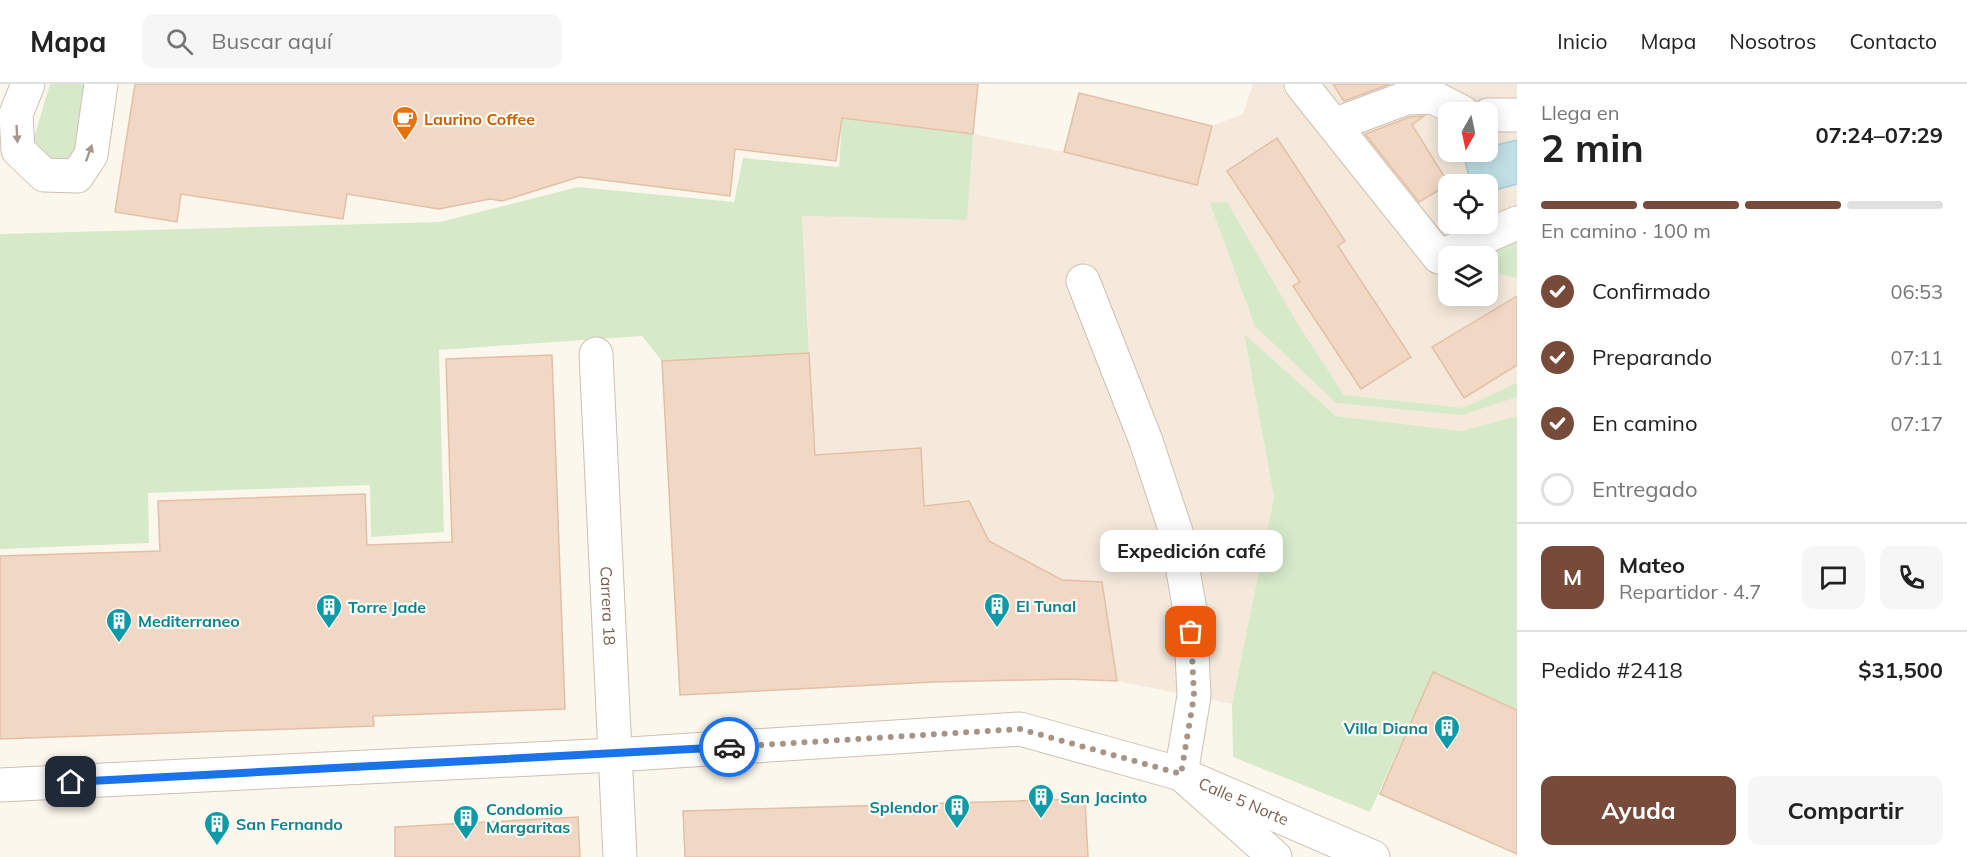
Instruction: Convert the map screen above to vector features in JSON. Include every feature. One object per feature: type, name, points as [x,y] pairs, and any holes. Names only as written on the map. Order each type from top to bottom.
[{"type":"street","points":[[28,84],[16,114],[18,150],[45,175],[77,176],[91,155],[100,84]]},
{"type":"street","points":[[1301,84],[1439,257],[1517,223]]},
{"type":"street","points":[[1334,125],[1406,98],[1433,98],[1441,102]]},
{"type":"street","points":[[1498,115],[1517,115]]},
{"type":"street","points":[[1083,281],[1146,441],[1176,532],[1190,610],[1194,696],[1181,774],[1275,857]]},
{"type":"street","name":"Carrera 18","points":[[596,354],[620,857]]},
{"type":"street","name":"Calle 5 Norte","points":[[0,786],[614,755],[1020,729],[1181,774],[1373,857]]},
{"type":"shaded area","points":[[1253,84],[1517,84],[1517,416],[1461,431],[1336,416],[1244,335],[1274,497],[1232,704],[1117,681],[1102,582],[1062,580],[989,541],[969,501],[924,506],[921,448],[815,455],[802,216],[966,220],[973,134],[1064,152],[1197,185],[1212,126],[1243,114]]},
{"type":"green space","points":[[50,84],[86,84],[75,151],[60,164],[41,160],[33,141]]},
{"type":"green space","points":[[842,118],[973,134],[967,220],[802,216],[809,353],[662,361],[642,336],[439,350],[444,532],[371,537],[370,485],[148,493],[149,543],[0,549],[0,234],[440,222],[578,187],[734,202],[743,158],[839,167]]},
{"type":"green space","points":[[1227,202],[1297,323],[1344,395],[1463,408],[1517,383],[1517,397],[1462,415],[1336,403],[1255,326],[1210,203]]},
{"type":"green space","points":[[1517,231],[1517,278],[1498,273],[1498,246],[1485,246]]},
{"type":"green space","points":[[1244,334],[1336,416],[1461,431],[1517,416],[1517,709],[1433,673],[1370,812],[1233,757],[1232,704],[1274,497]]},
{"type":"water","points":[[1517,140],[1517,184],[1498,189],[1498,174],[1468,174],[1465,162],[1498,162],[1498,145]]},
{"type":"building","points":[[135,84],[978,84],[973,134],[842,118],[836,161],[735,149],[730,196],[579,177],[502,201],[490,199],[439,209],[347,194],[343,219],[181,194],[177,222],[115,212]]},
{"type":"building","points":[[1333,84],[1390,84],[1344,101]]},
{"type":"building","points":[[1079,93],[1212,126],[1197,185],[1064,152]]},
{"type":"building","points":[[1424,116],[1412,125],[1443,174],[1438,174],[1438,191],[1419,202],[1365,134],[1410,117]]},
{"type":"building","points":[[1277,138],[1345,241],[1338,246],[1411,357],[1361,389],[1293,286],[1300,282],[1227,171]]},
{"type":"building","points":[[1517,296],[1517,365],[1464,398],[1432,347]]},
{"type":"building","points":[[809,353],[815,455],[921,448],[924,506],[969,501],[989,541],[1062,580],[1102,582],[1117,681],[1067,679],[934,682],[680,695],[662,361]]},
{"type":"building","points":[[552,355],[565,709],[373,716],[374,726],[0,739],[0,556],[160,551],[158,501],[365,494],[367,545],[452,542],[446,359]]},
{"type":"building","name":"Villa Diana","points":[[1433,672],[1517,710],[1517,854],[1380,794]]},
{"type":"building","points":[[1085,799],[1088,857],[685,857],[683,811]]},
{"type":"building","points":[[578,817],[580,857],[395,857],[395,827]]},
{"type":"way so far","points":[[729,747],[1020,729],[1181,774],[1194,696],[1191,632]]},
{"type":"place","name":"Laurino Coffee","points":[[405,142]]},
{"type":"place","name":"El Tunal","points":[[997,629]]},
{"type":"place","name":"Torre Jade","points":[[329,630]]},
{"type":"place","name":"Expedición café","points":[[1191,632]]},
{"type":"place","name":"Mediterraneo","points":[[119,644]]},
{"type":"place","name":"Villa Diana","points":[[1447,751]]},
{"type":"place","name":"San Jacinto","points":[[1041,820]]},
{"type":"place","name":"Splendor","points":[[957,830]]},
{"type":"place","name":"Condomio Margaritas","points":[[466,841]]},
{"type":"place","name":"San Fernando","points":[[217,847]]},
{"type":"route","points":[[71,782],[614,755],[729,747]]}]
